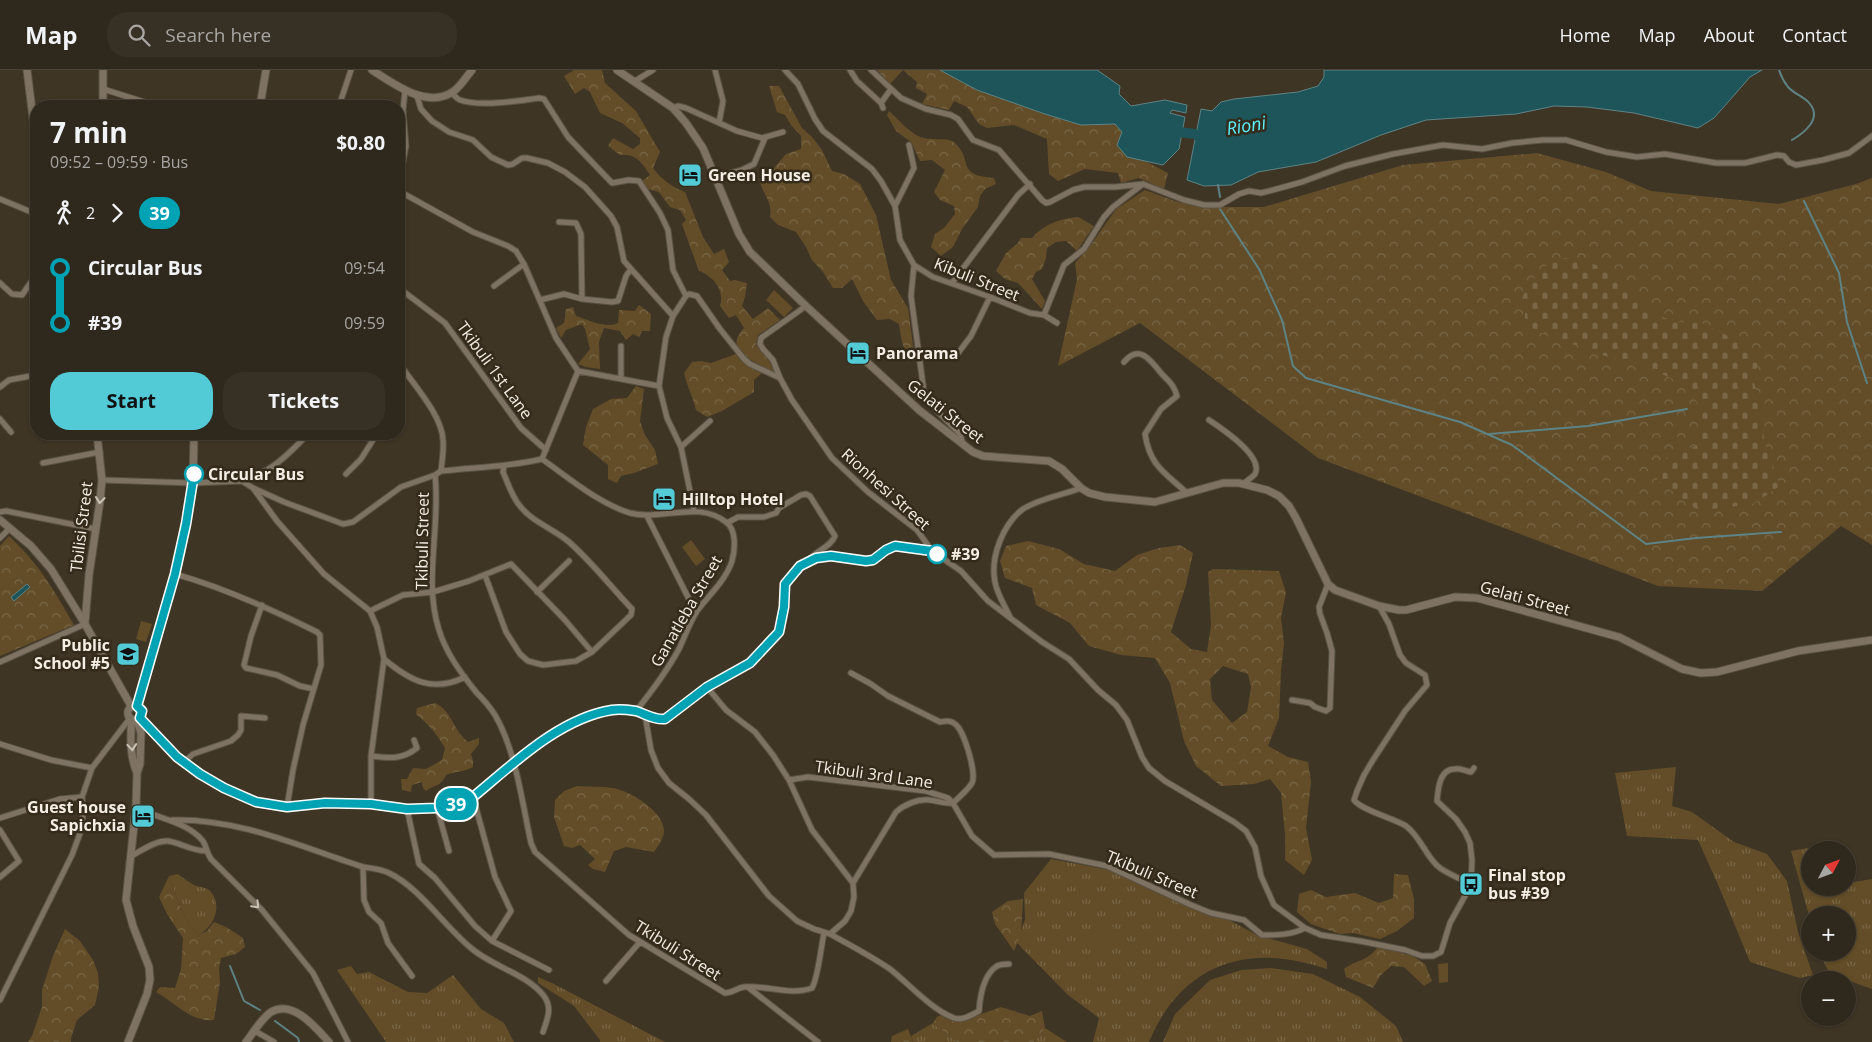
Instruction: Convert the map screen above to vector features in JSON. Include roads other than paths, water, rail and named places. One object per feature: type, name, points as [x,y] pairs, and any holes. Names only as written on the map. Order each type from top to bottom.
[{"type":"main road","points":[[26,70],[30,100]]},
{"type":"main road","points":[[103,70],[103,100]]},
{"type":"main road","points":[[261,100],[266,70]]},
{"type":"main road","points":[[372,70],[405,91],[417,96],[444,96],[452,93],[461,85],[472,70]]},
{"type":"main road","name":"Gelati Street","points":[[617,70],[673,108],[686,123],[703,148],[739,234],[750,252],[919,410],[973,452],[983,456],[1049,461],[1062,469],[1081,488],[1089,493],[1105,497],[1155,502],[1223,483],[1242,484],[1267,490],[1279,496],[1289,506],[1328,584],[1342,594],[1379,606],[1406,610],[1456,598],[1478,598],[1619,637],[1682,669],[1701,673],[1717,672],[1798,651],[1872,640]]},
{"type":"main road","name":"Tbilisi Street","points":[[85,624],[89,575],[102,480],[98,440]]},
{"type":"main road","points":[[135,719],[128,714],[134,706],[175,574],[194,483],[194,440]]},
{"type":"main road","points":[[0,520],[31,546],[51,569],[134,706],[142,711],[135,719],[131,733],[134,765],[137,773],[136,807],[126,900],[127,910],[149,967],[150,980],[147,994],[128,1042]]},
{"type":"main road","points":[[246,1042],[271,1012],[282,1009],[304,1017],[329,1042]]},
{"type":"street","points":[[342,100],[350,70]]},
{"type":"street","points":[[634,81],[653,70]]},
{"type":"street","points":[[715,70],[723,101],[719,123]]},
{"type":"street","name":"Kibuli Street","points":[[785,70],[798,84],[823,131],[872,169],[881,181],[894,206],[900,240],[914,265],[933,277],[1030,313],[1044,315],[1057,323]]},
{"type":"street","points":[[850,70],[857,81],[882,106],[891,89]]},
{"type":"street","points":[[872,70],[891,89],[913,105],[952,115],[973,140],[999,150],[1046,203],[1073,190],[1084,187],[1115,187],[1143,184],[1184,200],[1214,206],[1250,191],[1260,193],[1273,190],[1302,182],[1345,166],[1393,154],[1443,145],[1482,149],[1512,142],[1566,140],[1606,152],[1638,157],[1665,154],[1716,164],[1745,163],[1777,155],[1784,156],[1796,165],[1849,153],[1872,136]]},
{"type":"street","points":[[103,89],[138,100]]},
{"type":"street","points":[[404,100],[405,91]]},
{"type":"street","points":[[452,93],[459,100],[478,102],[544,99],[568,137],[612,183],[629,180],[639,181],[651,197],[668,230],[673,270],[686,296]]},
{"type":"street","points":[[417,96],[421,109],[432,121],[449,132],[473,140],[491,157],[508,165],[522,158],[548,163],[585,187],[611,216],[617,227],[624,261],[673,316]]},
{"type":"street","points":[[673,108],[678,106],[686,108],[737,131],[764,138],[783,132]]},
{"type":"street","points":[[405,137],[405,151]]},
{"type":"street","points":[[715,178],[742,170],[754,164],[764,138]]},
{"type":"street","points":[[894,206],[914,168],[909,145]]},
{"type":"street","points":[[952,283],[1018,195],[1030,184]]},
{"type":"street","points":[[1044,315],[1064,265],[1084,249],[1104,217],[1113,207],[1143,184]]},
{"type":"street","points":[[405,194],[473,232],[508,246],[516,252],[524,264],[556,338],[578,371],[659,386]]},
{"type":"street","points":[[0,201],[30,212]]},
{"type":"street","points":[[559,222],[576,223],[581,234],[582,299]]},
{"type":"street","points":[[494,286],[524,264]]},
{"type":"street","points":[[914,265],[911,296],[924,392],[936,410],[960,434],[963,445]]},
{"type":"street","points":[[540,300],[564,294],[582,299],[618,301],[626,276],[631,269]]},
{"type":"street","points":[[0,283],[16,296],[22,295],[30,284]]},
{"type":"street","name":"Tkibuli 1st Lane","points":[[405,293],[445,323],[521,428],[546,450]]},
{"type":"street","points":[[694,511],[681,447],[667,418],[659,386],[666,337],[673,316],[686,296],[689,294],[696,296],[744,359],[750,364],[780,378]]},
{"type":"street","points":[[955,357],[971,336],[990,297]]},
{"type":"street","name":"Rionhesi Street","points":[[806,306],[761,338],[760,344],[773,360],[792,400],[832,458],[868,492],[917,530],[932,551]]},
{"type":"street","points":[[621,346],[621,379]]},
{"type":"street","points":[[1124,362],[1130,355],[1136,353],[1144,355],[1154,362],[1163,375],[1172,383],[1176,396],[1161,408],[1145,434],[1150,457],[1159,468],[1187,493]]},
{"type":"street","name":"Tkibuli Street","points":[[405,371],[436,414],[441,427],[443,440],[441,471]]},
{"type":"street","points":[[542,460],[578,371]]},
{"type":"street","points":[[0,386],[9,380],[30,377]]},
{"type":"street","points":[[0,419],[11,432]]},
{"type":"street","points":[[1209,420],[1231,436],[1255,460],[1254,475],[1242,484]]},
{"type":"street","points":[[681,447],[710,421]]},
{"type":"street","points":[[102,480],[194,483],[242,481],[257,477],[271,468],[302,440]]},
{"type":"street","points":[[346,474],[361,459],[373,440]]},
{"type":"street","points":[[43,463],[100,452]]},
{"type":"street","points":[[242,481],[253,488],[313,514],[343,524],[353,522],[401,487],[441,471],[487,466],[504,467],[542,460],[608,503],[629,512],[647,516],[694,511],[708,514],[727,522],[738,517],[764,517],[776,513],[779,508],[806,494],[810,496],[835,536],[833,541],[812,555],[808,562]]},
{"type":"street","points":[[485,575],[506,632],[520,654],[528,661],[543,665],[576,660],[592,652],[631,615],[632,609],[569,542],[520,507],[503,472],[504,467]]},
{"type":"street","name":"Tkibuli Street","points":[[435,475],[437,519],[432,565],[433,592],[438,628],[445,648],[494,714],[505,734],[514,764],[531,843],[535,852],[630,935],[684,967],[719,991],[732,993],[742,987],[789,991],[812,988],[816,983],[819,953],[824,933]]},
{"type":"street","points":[[253,488],[277,521],[324,574],[370,611],[382,641],[384,659],[375,714],[371,756],[371,804]]},
{"type":"street","points":[[1012,620],[995,583],[995,558],[1001,539],[1012,520],[1024,509],[1040,501],[1081,488]]},
{"type":"street","points":[[0,512],[6,511],[96,529]]},
{"type":"street","points":[[647,516],[696,613]]},
{"type":"street","name":"Ganatleba Street","points":[[636,711],[663,677],[696,613],[726,574],[732,562],[735,544],[727,522]]},
{"type":"street","points":[[0,538],[10,528]]},
{"type":"street","points":[[0,1000],[72,855],[82,828],[82,797],[92,768],[135,719],[170,751],[200,774],[224,788],[256,802],[287,807],[325,803],[371,804],[407,809],[437,808],[473,797],[561,728],[613,710],[636,711],[657,720],[665,719],[707,687],[750,663],[779,632],[784,607],[785,584],[800,566],[816,558],[831,556],[866,561],[873,560],[895,546],[932,551],[961,570],[988,601],[1069,659],[1098,690],[1116,705],[1127,720],[1142,757],[1150,768],[1165,781],[1234,822],[1246,832],[1255,847],[1262,876],[1274,905],[1305,928],[1321,936],[1360,941],[1405,950],[1422,956],[1433,956],[1440,952],[1450,923],[1471,885],[1472,860],[1470,843],[1465,832],[1456,819],[1438,801],[1438,784],[1446,772],[1454,768],[1471,772],[1474,768]]},
{"type":"street","points":[[537,592],[568,561]]},
{"type":"street","points":[[370,611],[403,595],[433,592],[485,575],[507,564],[511,564],[565,620],[592,652]]},
{"type":"street","points":[[175,574],[210,584],[262,605],[320,635],[321,665],[293,770],[287,807]]},
{"type":"street","points":[[1292,700],[1310,704],[1315,708],[1326,711],[1330,708],[1332,651],[1320,614],[1320,607],[1328,584]]},
{"type":"street","points":[[262,605],[251,636],[244,665],[246,668],[277,675],[300,686],[314,688]]},
{"type":"street","points":[[1379,606],[1389,624],[1400,655],[1406,664],[1425,675],[1428,685],[1405,711],[1373,760],[1364,775],[1354,800],[1363,808],[1386,816],[1407,827],[1440,868],[1471,885]]},
{"type":"street","points":[[0,662],[85,624]]},
{"type":"street","points":[[384,659],[397,670],[429,685],[444,685],[465,677]]},
{"type":"street","points":[[851,673],[888,696],[940,722],[949,721],[955,724],[960,729],[966,745],[974,775],[972,783],[953,803],[948,804],[927,800],[903,806],[896,812],[853,883]]},
{"type":"street","points":[[707,687],[726,710],[755,732],[773,755],[789,780],[812,830],[853,883],[854,897],[851,911],[845,921],[830,934]]},
{"type":"street","points":[[645,715],[651,750],[658,768],[668,783],[706,815],[769,896],[797,921],[830,934],[872,958],[901,978],[930,1003],[954,1018],[962,1019],[979,1011],[982,989],[992,971],[998,965],[1009,964]]},
{"type":"street","points":[[184,762],[193,754],[231,741],[241,730],[241,716],[265,718]]},
{"type":"street","points":[[371,756],[393,759],[402,757],[417,748],[414,740]]},
{"type":"street","points":[[0,744],[51,760],[92,768]]},
{"type":"street","name":"Tkibuli 3rd Lane","points":[[789,780],[808,777],[926,791],[948,798],[953,803]]},
{"type":"street","points":[[0,818],[60,799],[82,797]]},
{"type":"street","points":[[473,797],[495,877],[511,911],[492,941]]},
{"type":"street","name":"Tkibuli Street","points":[[953,803],[972,836],[994,855],[1049,854],[1107,866],[1197,907],[1244,920],[1262,935],[1283,935],[1305,928]]},
{"type":"street","points":[[136,807],[148,813],[172,820],[195,834],[204,843],[206,851],[262,910],[313,973],[348,1042]]},
{"type":"street","points":[[437,808],[448,851]]},
{"type":"street","points":[[407,809],[418,864],[435,878],[475,926],[492,941],[548,970]]},
{"type":"street","points":[[172,820],[194,819],[258,832],[363,868],[375,868],[389,873],[429,905],[471,948],[494,964],[535,985],[548,1004],[549,1012],[543,1032]]},
{"type":"street","points":[[0,830],[19,861],[0,877]]},
{"type":"street","points":[[131,856],[166,841],[206,851]]},
{"type":"street","points":[[363,868],[364,900],[369,912],[381,923],[388,943],[412,976]]},
{"type":"street","points":[[606,981],[640,942]]},
{"type":"street","points":[[748,987],[818,1042]]},
{"type":"street","points":[[255,1031],[274,1042]]},
{"type":"water","points":[[940,70],[1097,70],[1120,86],[1119,94],[1131,106],[1165,100],[1187,105],[1186,113],[1172,110],[1170,113],[1185,117],[1179,149],[1163,165],[1127,157],[1117,145],[1122,132],[1115,124],[1081,125],[1045,114],[977,90]]},
{"type":"water","points":[[1324,70],[1762,70],[1750,77],[1714,118],[1698,128],[1634,113],[1587,107],[1554,106],[1516,114],[1426,120],[1381,135],[1316,162],[1258,172],[1231,185],[1204,186],[1187,180],[1201,109],[1212,111],[1221,102],[1298,92],[1318,86],[1324,77]]},
{"type":"water","points":[[27,584],[30,587],[14,601],[11,597]]},
{"type":"waterway","points":[[1779,70],[1788,87],[1810,104],[1814,115],[1810,125],[1802,134],[1792,140]]},
{"type":"waterway","name":"Rioni","points":[[1170,131],[1195,134],[1205,141]]},
{"type":"waterway","points":[[1218,185],[1220,197]]},
{"type":"waterway","points":[[1804,201],[1839,273],[1847,322],[1867,383]]},
{"type":"waterway","points":[[1220,209],[1259,269],[1282,320],[1293,366],[1306,378],[1460,422],[1512,445],[1646,544],[1696,538],[1781,532]]},
{"type":"waterway","points":[[1489,434],[1588,426],[1687,409]]},
{"type":"waterway","points":[[230,966],[244,1001],[260,1010]]},
{"type":"waterway","points":[[275,1021],[298,1038],[299,1042]]},
{"type":"place","name":"Green House","points":[[690,175]]},
{"type":"place","name":"Panorama","points":[[858,353]]},
{"type":"place","name":"Circular Bus","points":[[194,474]]},
{"type":"place","name":"Hilltop Hotel","points":[[664,499]]},
{"type":"place","name":"#39","points":[[937,554]]},
{"type":"place","name":"Public School #5","points":[[128,654]]},
{"type":"place","name":"Guest house Sapichxia","points":[[143,816]]},
{"type":"place","name":"Final stop bus #39","points":[[1471,884]]}]
